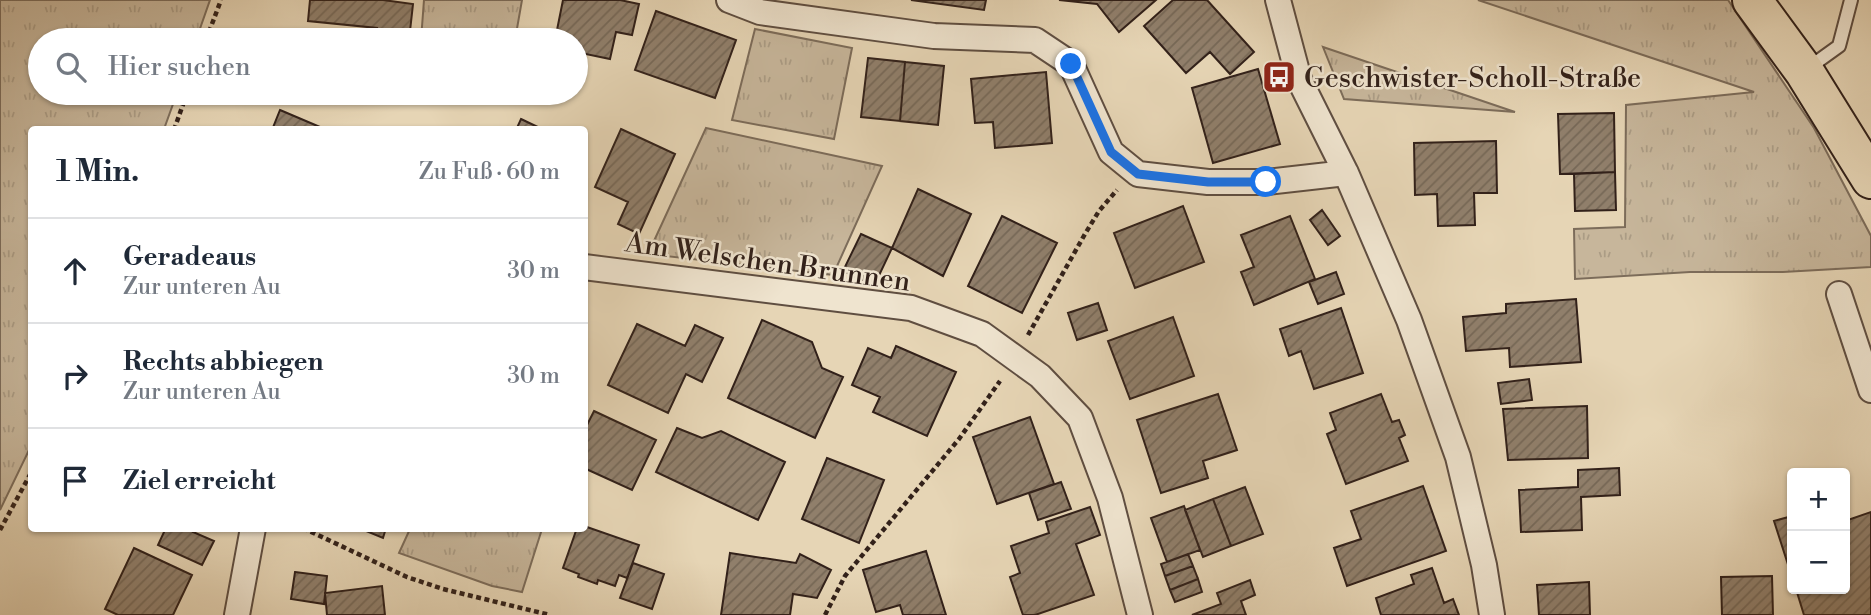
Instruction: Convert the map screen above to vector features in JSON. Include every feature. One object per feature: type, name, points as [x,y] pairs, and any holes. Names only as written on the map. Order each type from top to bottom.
[{"type":"main road","points":[[1752,0],[1804,71],[1871,179]]},
{"type":"street","points":[[729,0],[760,12],[934,36],[1035,40],[1071,64],[1111,152],[1138,174],[1208,182],[1266,182],[1346,173]]},
{"type":"street","points":[[1278,0],[1299,79],[1346,173],[1409,320],[1458,457],[1484,565],[1492,615]]},
{"type":"street","name":"Am Welschen Brunnen","points":[[588,268],[911,308],[982,334],[1040,376],[1080,418],[1110,498],[1140,615]]},
{"type":"street","points":[[1839,294],[1871,390]]},
{"type":"street","points":[[237,615],[252,532]]},
{"type":"lane","points":[[1804,71],[1839,46],[1851,0]]},
{"type":"path","points":[[210,28],[221,0]]},
{"type":"path","points":[[175,126],[183,105]]},
{"type":"path","points":[[825,615],[845,576],[959,439],[1017,357],[1099,211],[1115,192],[1138,174]]},
{"type":"path","points":[[0,530],[28,478]]},
{"type":"path","points":[[311,532],[407,577],[443,589],[551,615]]},
{"type":"green space","points":[[0,0],[210,0],[200,28],[28,28],[28,105],[173,105],[165,126],[28,126],[28,452],[0,510]]},
{"type":"green space","points":[[424,0],[522,0],[517,28],[422,28]]},
{"type":"green space","points":[[1478,0],[1728,0],[1814,128],[1871,236],[1871,267],[1783,272],[1690,272],[1575,279],[1574,229],[1625,227],[1626,105],[1754,92]]},
{"type":"green space","points":[[755,29],[852,48],[834,139],[732,120]]},
{"type":"green space","points":[[1323,47],[1515,112],[1344,99]]},
{"type":"green space","points":[[706,128],[882,166],[833,275],[648,254]]},
{"type":"green space","points":[[408,532],[541,532],[522,592],[492,586],[399,553]]},
{"type":"building","points":[[310,0],[383,0],[413,4],[410,28],[377,28],[308,21]]},
{"type":"building","points":[[563,0],[620,0],[639,4],[632,35],[616,32],[610,59],[588,54],[588,28],[557,28]]},
{"type":"building","points":[[911,0],[986,0],[984,10]]},
{"type":"building","points":[[1059,0],[1156,0],[1119,32],[1097,4]]},
{"type":"building","points":[[1173,0],[1207,0],[1254,52],[1230,74],[1210,52],[1186,73],[1144,26]]},
{"type":"building","points":[[656,11],[736,40],[715,98],[635,70]]},
{"type":"building","points":[[868,58],[905,62],[900,121],[861,117]]},
{"type":"building","points":[[905,62],[944,66],[938,125],[900,121]]},
{"type":"building","points":[[1258,69],[1280,144],[1213,163],[1192,88]]},
{"type":"building","points":[[1046,72],[1052,143],[995,148],[993,122],[975,123],[971,79]]},
{"type":"building","points":[[280,110],[318,126],[274,126]]},
{"type":"building","points":[[1614,113],[1615,172],[1560,174],[1558,114]]},
{"type":"building","points":[[521,119],[536,126],[518,126]]},
{"type":"building","points":[[621,129],[675,154],[639,234],[618,224],[628,202],[595,187]]},
{"type":"building","points":[[1496,141],[1497,193],[1474,193],[1475,225],[1438,226],[1437,194],[1415,195],[1414,143]]},
{"type":"building","points":[[1615,172],[1616,210],[1575,211],[1574,174]]},
{"type":"building","points":[[918,189],[971,214],[943,276],[892,248]]},
{"type":"building","points":[[1183,206],[1204,262],[1135,288],[1114,233]]},
{"type":"building","points":[[1322,210],[1340,236],[1328,245],[1310,220]]},
{"type":"building","points":[[1002,216],[1057,243],[1022,313],[968,286]]},
{"type":"building","points":[[1290,216],[1315,279],[1254,305],[1241,272],[1254,267],[1241,235]]},
{"type":"building","points":[[861,234],[892,248],[874,286],[843,271]]},
{"type":"building","points":[[1336,272],[1344,294],[1318,304],[1309,282]]},
{"type":"building","points":[[1576,299],[1581,362],[1510,367],[1509,348],[1466,351],[1463,317],[1506,313],[1506,304]]},
{"type":"building","points":[[1098,303],[1107,330],[1077,340],[1068,313]]},
{"type":"building","points":[[1341,308],[1363,373],[1314,389],[1301,351],[1289,356],[1280,329]]},
{"type":"building","points":[[1173,317],[1194,376],[1130,399],[1108,341]]},
{"type":"building","points":[[762,320],[812,342],[822,368],[843,377],[815,438],[728,398]]},
{"type":"building","points":[[637,324],[685,346],[695,325],[723,338],[702,382],[686,374],[668,413],[608,385]]},
{"type":"building","points":[[896,346],[956,372],[927,436],[873,412],[880,397],[852,385],[868,348],[891,358]]},
{"type":"building","points":[[1529,379],[1532,400],[1501,404],[1498,383]]},
{"type":"building","points":[[1218,394],[1237,450],[1203,461],[1208,478],[1161,493],[1137,420]]},
{"type":"building","points":[[1381,394],[1392,422],[1399,420],[1405,435],[1399,438],[1408,461],[1346,484],[1327,434],[1336,430],[1330,413]]},
{"type":"building","points":[[1587,406],[1588,458],[1508,460],[1503,409]]},
{"type":"building","points":[[594,411],[656,440],[632,490],[588,470],[588,423]]},
{"type":"building","points":[[1030,417],[1054,484],[997,504],[973,437]]},
{"type":"building","points":[[677,428],[702,438],[721,431],[785,462],[758,520],[656,472]]},
{"type":"building","points":[[827,458],[884,480],[859,543],[802,519]]},
{"type":"building","points":[[1619,468],[1620,495],[1581,497],[1582,530],[1521,532],[1519,490],[1578,487],[1578,470]]},
{"type":"building","points":[[1061,482],[1071,509],[1038,520],[1029,493]]},
{"type":"building","points":[[1423,486],[1446,551],[1347,586],[1334,548],[1361,539],[1351,511]]},
{"type":"building","points":[[1245,487],[1263,534],[1231,546],[1213,499]]},
{"type":"building","points":[[1213,499],[1231,546],[1203,557],[1185,510]]},
{"type":"building","points":[[1184,506],[1200,550],[1167,562],[1151,518]]},
{"type":"building","points":[[1090,507],[1100,535],[1076,544],[1094,595],[1035,615],[1023,615],[1010,577],[1020,573],[1011,546],[1049,533],[1046,522]]},
{"type":"building","points":[[1871,512],[1871,615],[1804,615],[1798,594],[1850,594],[1850,519]]},
{"type":"building","points":[[1787,517],[1787,561],[1774,521]]},
{"type":"building","points":[[588,527],[639,545],[627,578],[619,575],[615,586],[598,580],[597,584],[563,568],[576,532],[588,532]]},
{"type":"building","points":[[164,532],[193,532],[214,541],[202,565],[158,545]]},
{"type":"building","points":[[369,532],[385,532],[383,538]]},
{"type":"building","points":[[134,548],[192,575],[173,615],[118,615],[105,609]]},
{"type":"building","points":[[926,551],[946,615],[903,615],[900,605],[876,612],[863,570]]},
{"type":"building","points":[[730,553],[796,563],[800,554],[831,570],[817,598],[793,594],[790,615],[721,615]]},
{"type":"building","points":[[1188,554],[1193,566],[1165,576],[1161,564]]},
{"type":"building","points":[[633,563],[664,574],[652,609],[620,598]]},
{"type":"building","points":[[1193,566],[1198,579],[1170,590],[1165,576]]},
{"type":"building","points":[[1432,568],[1444,603],[1453,599],[1459,615],[1381,615],[1376,598],[1414,584],[1411,575]]},
{"type":"building","points":[[295,572],[327,576],[324,604],[291,599]]},
{"type":"building","points":[[1772,576],[1773,615],[1722,615],[1721,577]]},
{"type":"building","points":[[1198,579],[1202,592],[1175,602],[1170,590]]},
{"type":"building","points":[[1250,580],[1255,595],[1241,601],[1246,615],[1192,615],[1221,604],[1217,593]]},
{"type":"building","points":[[1589,582],[1590,615],[1539,615],[1537,585]]},
{"type":"building","points":[[382,586],[385,615],[327,615],[325,593]]},
{"type":"place","name":"Geschwister-Scholl-Straße","points":[[1279,77]]},
{"type":"route","points":[[1071,64],[1111,152],[1138,174],[1208,182],[1266,182]]}]
